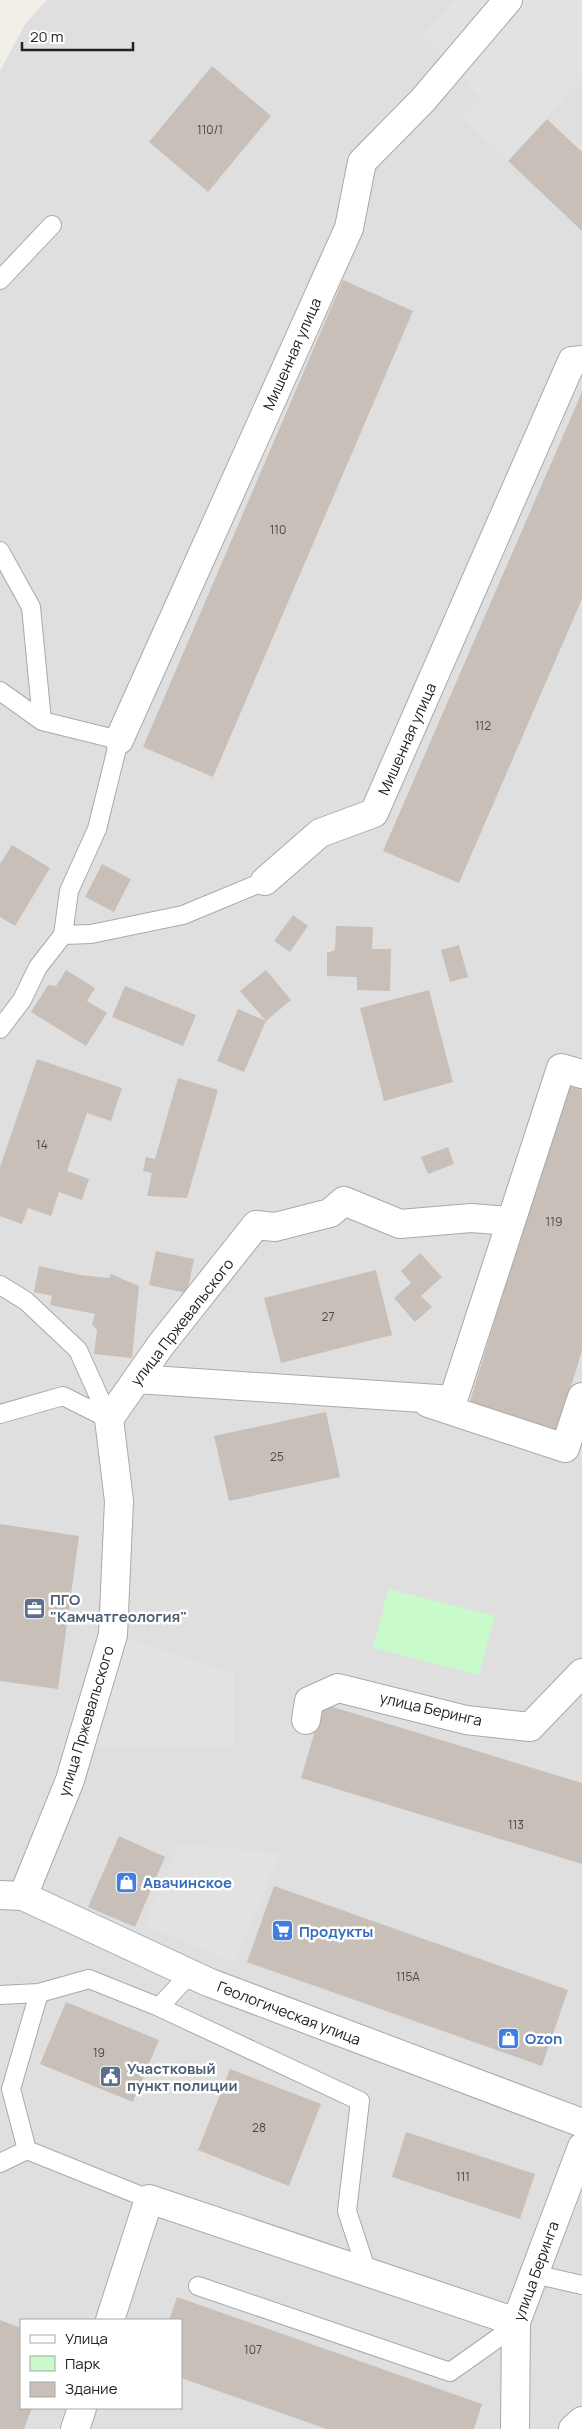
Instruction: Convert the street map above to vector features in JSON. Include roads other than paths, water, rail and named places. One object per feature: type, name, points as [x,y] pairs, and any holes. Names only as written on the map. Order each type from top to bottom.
[{"type":"street","name":"Мишенная улица","points":[[119,740],[349,228],[362,162],[423,100],[508,0]]},
{"type":"street","name":"Мишенная улица","points":[[265,881],[320,833],[374,813],[572,361],[582,360]]},
{"type":"street","points":[[137,1379],[453,1400],[561,1068],[582,1074]]},
{"type":"street","name":"улица Пржевальского","points":[[11,1896],[70,1780],[113,1636],[119,1501],[109,1419],[160,1346],[256,1225],[275,1228],[330,1213],[344,1201],[400,1224],[471,1218],[511,1221]]},
{"type":"street","points":[[410,1397],[565,1448],[582,1397]]},
{"type":"street","name":"улица Беринга","points":[[306,1720],[310,1701],[338,1688],[466,1720],[530,1727],[582,1673]]},
{"type":"street","name":"Геологическая улица","points":[[11,1896],[190,1974],[582,2122]]},
{"type":"street","name":"улица Беринга","points":[[515,2429],[516,2324],[582,2147]]},
{"type":"street","points":[[110,2319],[149,2199],[516,2324]]},
{"type":"street","points":[[75,2429],[82,2409]]},
{"type":"street","points":[[573,2429],[582,2421]]},
{"type":"lane","points":[[0,280],[52,225]]},
{"type":"lane","points":[[0,552],[31,607],[42,720]]},
{"type":"lane","points":[[0,691],[42,720],[119,740],[96,829],[69,891],[63,935],[38,967],[22,1000],[0,1029]]},
{"type":"lane","points":[[63,935],[91,934],[183,915],[265,881]]},
{"type":"lane","name":"улица Пржевальского","points":[[0,1286],[26,1301],[78,1350],[109,1419]]},
{"type":"lane","points":[[0,1414],[63,1396],[109,1419]]},
{"type":"lane","points":[[159,2007],[190,1974]]},
{"type":"lane","points":[[0,1995],[39,1993],[89,1979],[159,2007],[360,2101],[347,2211],[367,2272]]},
{"type":"lane","points":[[27,2150],[11,2089],[39,1993]]},
{"type":"lane","points":[[0,2163],[27,2150],[149,2199]]},
{"type":"lane","points":[[534,2274],[582,2284]]},
{"type":"lane","points":[[198,2286],[450,2372],[516,2324]]},
{"type":"place","name":"ПГО \"Камчатгеология\"","points":[[34,1608]]},
{"type":"place","name":"Авачинское","points":[[127,1882]]},
{"type":"place","name":"Продукты","points":[[283,1931]]},
{"type":"place","name":"Ozon","points":[[509,2038]]},
{"type":"place","name":"Участковый пункт полиции","points":[[111,2077]]}]
